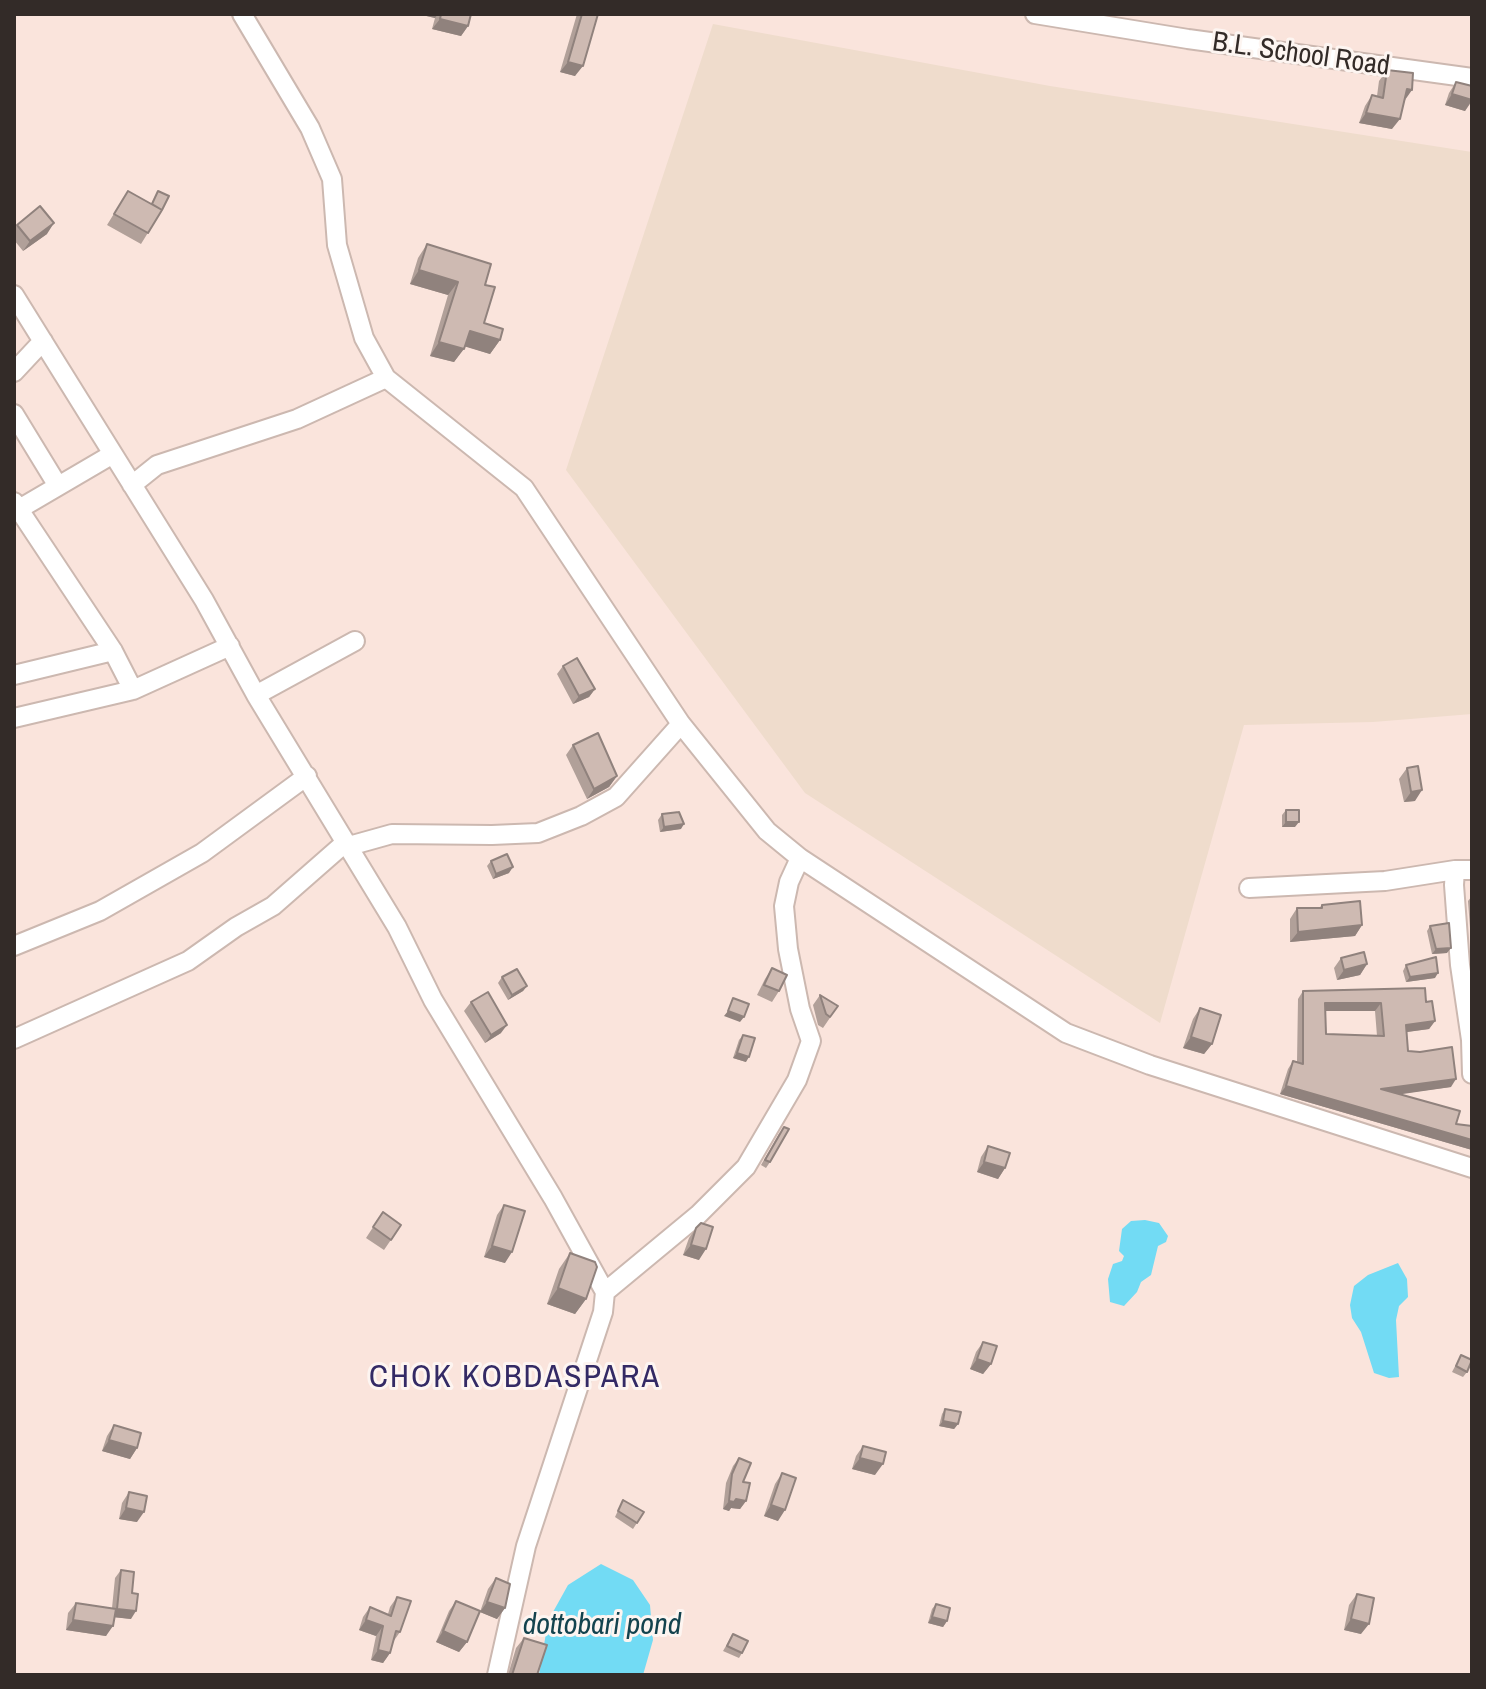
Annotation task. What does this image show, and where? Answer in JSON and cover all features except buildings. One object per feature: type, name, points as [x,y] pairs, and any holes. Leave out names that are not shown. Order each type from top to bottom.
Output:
[{"type":"street","points":[[242,14],[310,128],[332,179],[337,245],[364,338],[386,378],[524,488],[681,724],[767,831],[800,858],[1066,1033],[1150,1065],[1472,1168]]},
{"type":"street","name":"B.L. School Road","points":[[1035,14],[1188,39],[1472,78]]},
{"type":"street","points":[[14,295],[230,646],[256,695],[397,927],[433,1000],[553,1198],[605,1292],[603,1312],[526,1546],[497,1675]]},
{"type":"street","points":[[14,372],[43,341]]},
{"type":"street","points":[[132,485],[157,465],[297,419],[386,378]]},
{"type":"street","points":[[14,414],[58,486]]},
{"type":"street","points":[[113,454],[15,508],[113,651],[133,690]]},
{"type":"street","points":[[256,695],[355,641]]},
{"type":"street","points":[[14,718],[133,690],[230,646]]},
{"type":"street","points":[[14,675],[113,651]]},
{"type":"street","points":[[14,1039],[188,961],[236,927],[273,906],[347,844],[392,834],[538,833],[581,816],[616,797],[681,724]]},
{"type":"street","points":[[14,946],[100,911],[202,853],[307,776]]},
{"type":"street","points":[[605,1292],[698,1215],[746,1167],[797,1080],[811,1041],[800,1009],[788,949],[784,906],[789,882],[800,858]]},
{"type":"street","points":[[1249,888],[1385,881],[1463,870],[1457,931],[1471,1040],[1472,1074]]},
{"type":"shaded area","points":[[713,24],[1050,86],[1472,152],[1472,714],[1373,722],[1244,725],[1160,1023],[805,793],[566,470]]},
{"type":"water","points":[[1131,1221],[1159,1223],[1168,1236],[1166,1242],[1158,1246],[1151,1275],[1141,1282],[1137,1292],[1124,1306],[1110,1302],[1108,1279],[1113,1264],[1122,1261],[1124,1256],[1119,1251],[1122,1229]]},
{"type":"water","points":[[1398,1263],[1407,1279],[1408,1297],[1399,1306],[1396,1320],[1399,1377],[1389,1378],[1374,1373],[1361,1332],[1352,1318],[1350,1305],[1354,1286],[1368,1275]]},
{"type":"water","name":"dottobari pond","points":[[601,1564],[633,1580],[650,1605],[653,1640],[643,1675],[539,1675],[548,1621],[568,1585]]},
{"type":"district","name":"CHOK KOBDASPARA","points":[[515,1378]]}]
